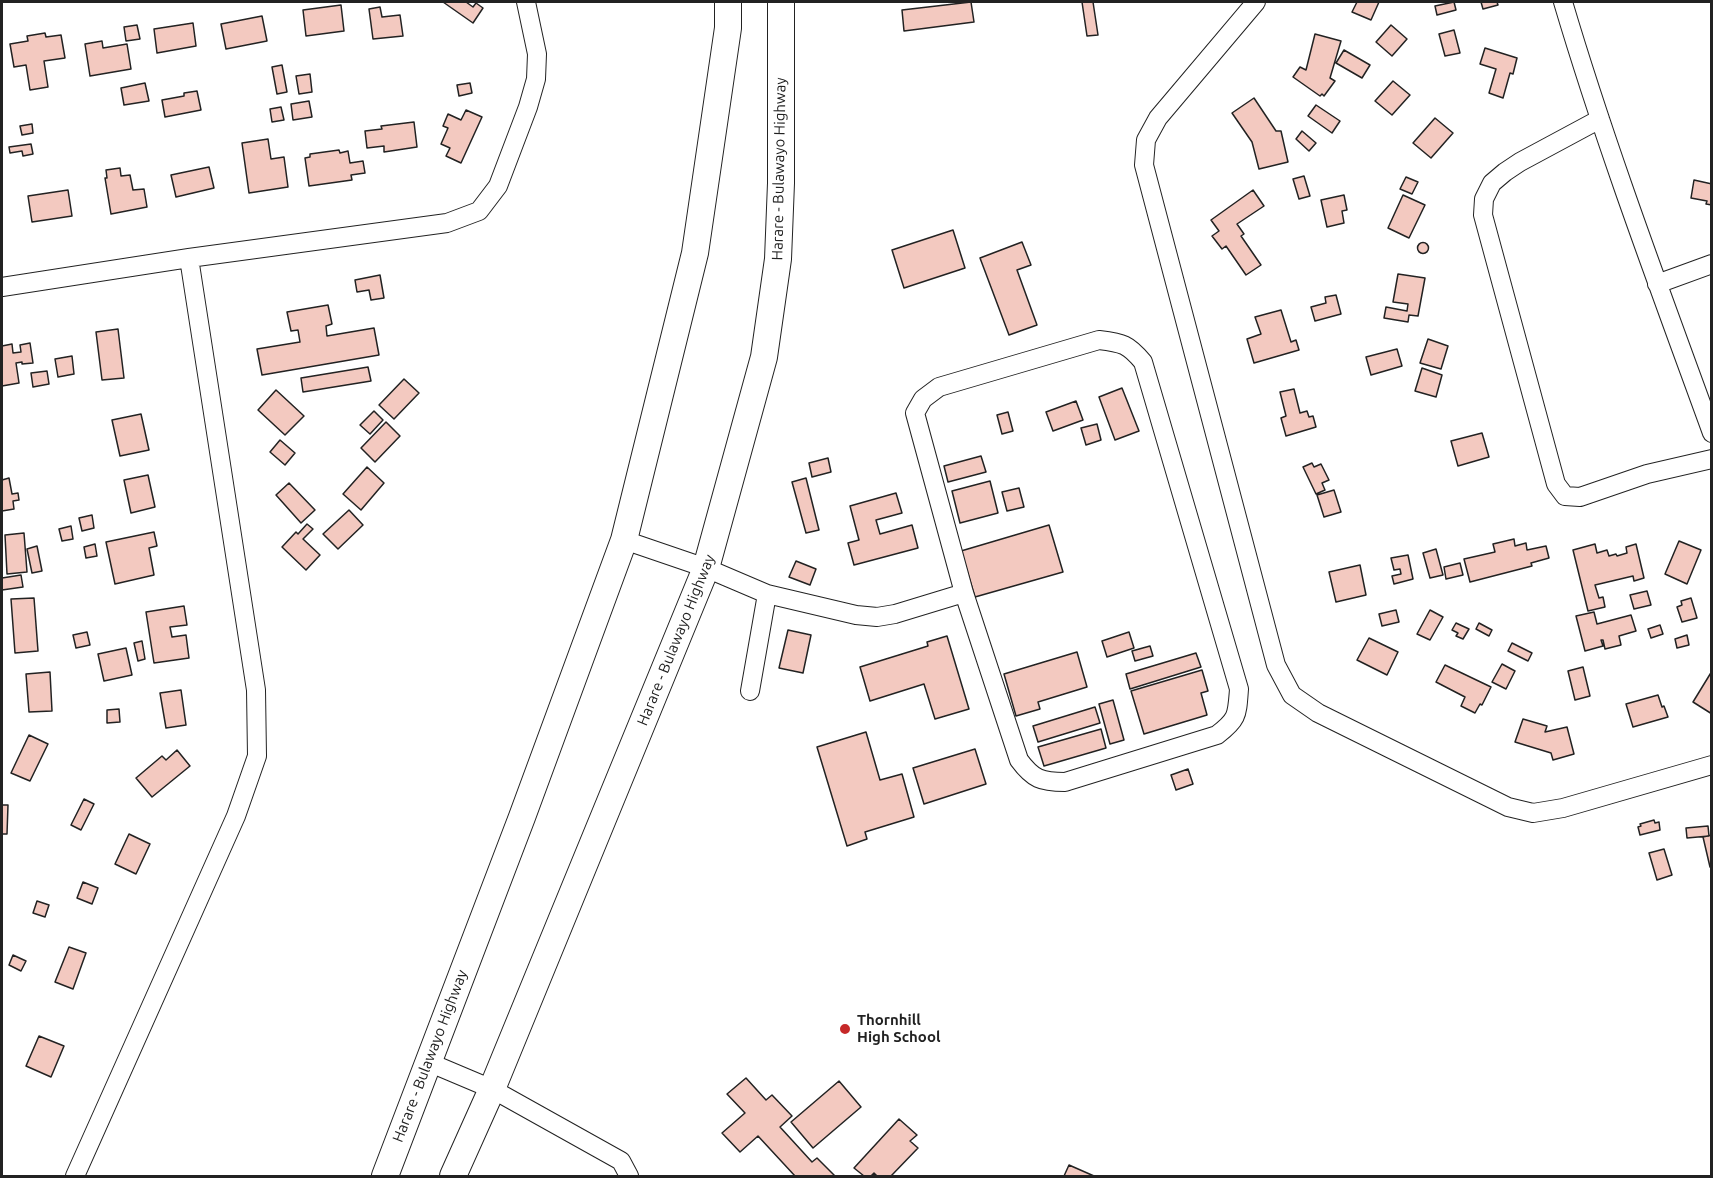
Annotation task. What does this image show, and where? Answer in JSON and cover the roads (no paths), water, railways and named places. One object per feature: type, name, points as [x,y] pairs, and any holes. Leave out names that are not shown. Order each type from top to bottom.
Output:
[{"type":"highway","name":"Harare - Bulawayo Highway","points":[[385,1176],[624,540],[695,253],[728,28],[728,2]]},
{"type":"highway","name":"Harare - Bulawayo Highway","points":[[453,1176],[492,1089],[706,568],[764,357],[778,259],[781,183],[781,2]]},
{"type":"street","points":[[2,287],[189,258],[447,223],[479,211],[498,186],[536,79],[537,54],[526,2]]},
{"type":"street","points":[[1256,2],[1158,118],[1146,140],[1144,165],[1276,665],[1292,695],[1318,713],[1508,807],[1533,813],[1563,808],[1712,765]]},
{"type":"street","points":[[1563,2],[1580,60],[1657,284],[1712,433]]},
{"type":"street","points":[[1600,119],[1520,162],[1492,183],[1484,199],[1483,215],[1556,484],[1565,496],[1580,497],[1647,474],[1712,459]]},
{"type":"street","points":[[75,1176],[237,816],[257,756],[256,690],[189,258]]},
{"type":"street","points":[[1657,284],[1712,264]]},
{"type":"street","points":[[1099,340],[1119,343],[1132,349],[1143,362],[1239,689],[1237,709],[1232,724],[1217,735],[1065,782],[1046,782],[1029,774],[1019,760],[964,593],[915,413],[923,399],[939,387],[1099,340]]},
{"type":"street","points":[[624,540],[706,568],[767,594],[856,615],[877,617],[895,614],[964,593]]},
{"type":"street","points":[[750,691],[767,594]]},
{"type":"street","points":[[428,1062],[492,1089],[621,1161],[630,1176]]},
{"type":"place","name":"Thornhill High School","points":[[845,1029]]}]
